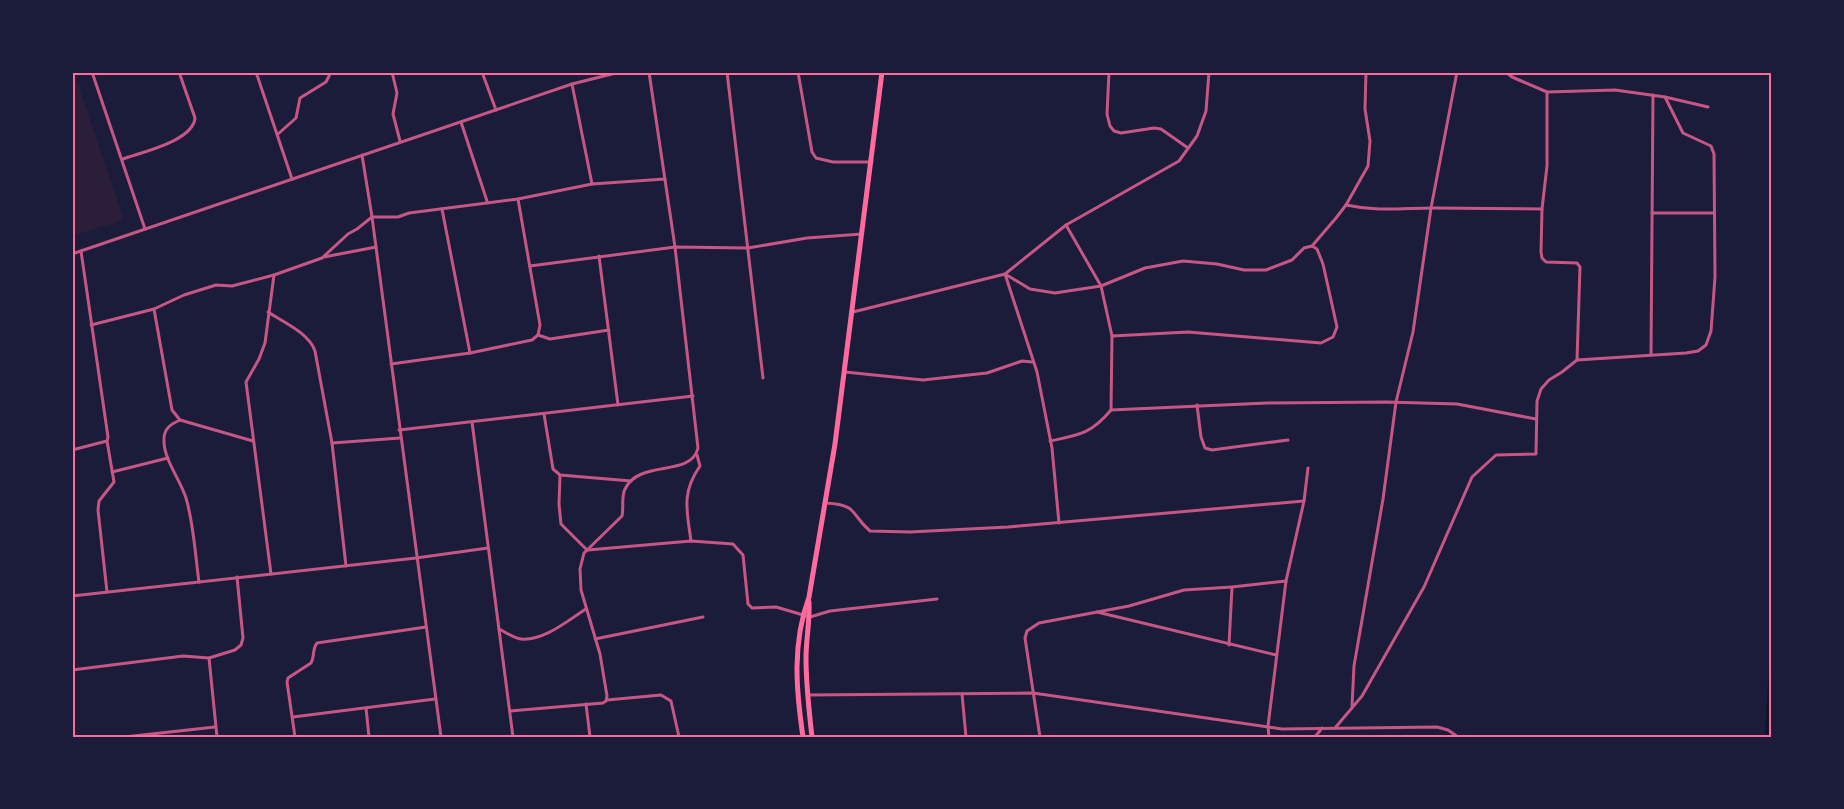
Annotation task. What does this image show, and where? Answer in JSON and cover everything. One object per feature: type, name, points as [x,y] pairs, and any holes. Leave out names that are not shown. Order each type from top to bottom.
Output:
[{"type":"main road","points":[[803,737],[798,702],[796,655],[826,503],[853,312],[882,72]]},
{"type":"main road","points":[[809,597],[810,617],[806,656],[807,695],[812,737]]},
{"type":"main road","points":[[796,655],[806,656]]},
{"type":"street","points":[[92,72],[145,229]]},
{"type":"street","points":[[123,159],[184,136],[194,125],[195,118],[179,72]]},
{"type":"street","points":[[256,72],[292,179]]},
{"type":"street","points":[[278,134],[296,118],[300,98],[326,82],[331,72]]},
{"type":"street","points":[[392,72],[397,93],[393,114],[400,141]]},
{"type":"street","points":[[482,72],[496,110]]},
{"type":"street","points":[[72,254],[400,141],[572,84],[620,72]]},
{"type":"street","points":[[649,72],[675,247],[700,466],[692,478],[685,500],[691,542]]},
{"type":"street","points":[[727,72],[763,378]]},
{"type":"street","points":[[798,72],[812,152],[816,158],[833,162],[872,162]]},
{"type":"street","points":[[1109,72],[1107,114],[1114,131],[1121,133],[1161,129],[1188,148]]},
{"type":"street","points":[[853,312],[1005,274],[1066,225],[1179,161],[1197,136],[1206,111],[1209,72]]},
{"type":"street","points":[[1005,274],[1030,289],[1056,292],[1101,286],[1145,268],[1183,261],[1217,264],[1244,270],[1266,270],[1292,260],[1304,248],[1312,246],[1346,205],[1368,166],[1370,141],[1365,109],[1366,72]]},
{"type":"street","points":[[1352,707],[1354,666],[1383,498],[1396,402],[1413,333],[1431,208],[1457,72]]},
{"type":"street","points":[[1506,72],[1547,93],[1615,90],[1665,97],[1708,107]]},
{"type":"street","points":[[572,84],[592,183]]},
{"type":"street","points":[[1547,93],[1547,166],[1542,209],[1542,258],[1551,264],[1577,263],[1580,267],[1577,360]]},
{"type":"street","points":[[1651,355],[1653,95]]},
{"type":"street","points":[[1335,728],[1362,696],[1424,587],[1472,477],[1496,454],[1536,454],[1537,401],[1541,388],[1577,360],[1698,351],[1706,345],[1711,331],[1715,277],[1714,154],[1711,146],[1683,133],[1665,97]]},
{"type":"street","points":[[461,122],[487,201]]},
{"type":"street","points":[[362,155],[441,737]]},
{"type":"street","points":[[322,258],[348,234],[372,217],[398,217],[409,213],[487,201],[518,199],[592,183],[665,179]]},
{"type":"street","points":[[391,364],[470,353],[532,340],[538,335],[540,325],[518,199]]},
{"type":"street","points":[[1346,205],[1365,209],[1400,210],[1542,209]]},
{"type":"street","points":[[442,209],[470,353]]},
{"type":"street","points":[[1652,213],[1714,213]]},
{"type":"street","points":[[1050,441],[1085,433],[1111,410],[1112,336],[1101,286],[1066,225]]},
{"type":"street","points":[[530,266],[675,247],[748,248],[807,238],[862,234]]},
{"type":"street","points":[[1112,336],[1188,332],[1321,343],[1333,337],[1337,327],[1323,264],[1317,249],[1312,246]]},
{"type":"street","points":[[91,325],[154,309],[184,295],[216,285],[232,286],[274,275],[322,258],[376,247]]},
{"type":"street","points":[[81,251],[108,437],[106,441],[114,482],[99,501],[98,510],[107,592]]},
{"type":"street","points":[[598,256],[618,405]]},
{"type":"street","points":[[1005,274],[1037,372],[1050,441],[1059,523]]},
{"type":"street","points":[[271,574],[246,382],[265,344],[274,275]]},
{"type":"street","points":[[154,309],[172,410],[180,420],[254,441]]},
{"type":"street","points":[[268,312],[307,338],[313,345],[332,444],[346,566]]},
{"type":"street","points":[[538,335],[550,339],[609,330]]},
{"type":"street","points":[[845,372],[923,380],[987,373],[1022,361],[1032,362]]},
{"type":"street","points":[[399,430],[693,396]]},
{"type":"street","points":[[1111,410],[1197,405],[1396,402],[1458,405],[1536,419]]},
{"type":"street","points":[[1197,405],[1201,437],[1205,448],[1212,450],[1288,440]]},
{"type":"street","points":[[544,414],[553,468],[560,475],[631,481]]},
{"type":"street","points":[[180,420],[165,430],[164,440],[168,458],[182,485],[187,501],[199,582]]},
{"type":"street","points":[[471,422],[513,737]]},
{"type":"street","points":[[332,444],[400,438]]},
{"type":"street","points":[[72,450],[106,441]]},
{"type":"street","points":[[606,700],[604,675],[581,590],[580,569],[584,553],[622,516],[624,490],[631,481],[646,472],[690,462],[697,455]]},
{"type":"street","points":[[112,472],[168,458]]},
{"type":"street","points":[[1269,737],[1268,726],[1286,581],[1304,501],[1308,468]]},
{"type":"street","points":[[560,475],[561,524],[587,550],[691,542],[733,543],[743,555],[748,604],[752,608],[776,608],[810,617],[830,611],[937,599]]},
{"type":"street","points":[[826,503],[839,504],[852,509],[870,531],[910,532],[1059,523],[1304,501]]},
{"type":"street","points":[[72,596],[488,548]]},
{"type":"street","points":[[72,670],[183,656],[209,658],[236,650],[243,638],[237,577]]},
{"type":"street","points":[[1040,737],[1025,638],[1027,631],[1039,623],[1128,606],[1184,590],[1286,581]]},
{"type":"street","points":[[1229,645],[1232,587]]},
{"type":"street","points":[[499,629],[519,639],[535,637],[553,630],[586,609]]},
{"type":"street","points":[[1096,611],[1276,655]]},
{"type":"street","points":[[595,639],[703,617]]},
{"type":"street","points":[[295,737],[288,678],[311,663],[317,643],[426,627]]},
{"type":"street","points":[[209,658],[217,737]]},
{"type":"street","points":[[807,695],[1033,693],[1282,729],[1437,727],[1448,730],[1458,737]]},
{"type":"street","points":[[962,694],[966,737]]},
{"type":"street","points":[[510,711],[603,703],[606,700],[661,695],[671,701],[680,737]]},
{"type":"street","points":[[293,717],[435,699]]},
{"type":"street","points":[[586,704],[590,737]]},
{"type":"street","points":[[366,708],[369,737]]},
{"type":"street","points":[[124,737],[215,727]]},
{"type":"street","points":[[1315,737],[1322,728]]},
{"type":"shaded area","points":[[72,72],[74,72],[124,220],[72,236]]},
{"type":"shaded area","points":[[1772,610],[1772,737],[1765,737]]}]
